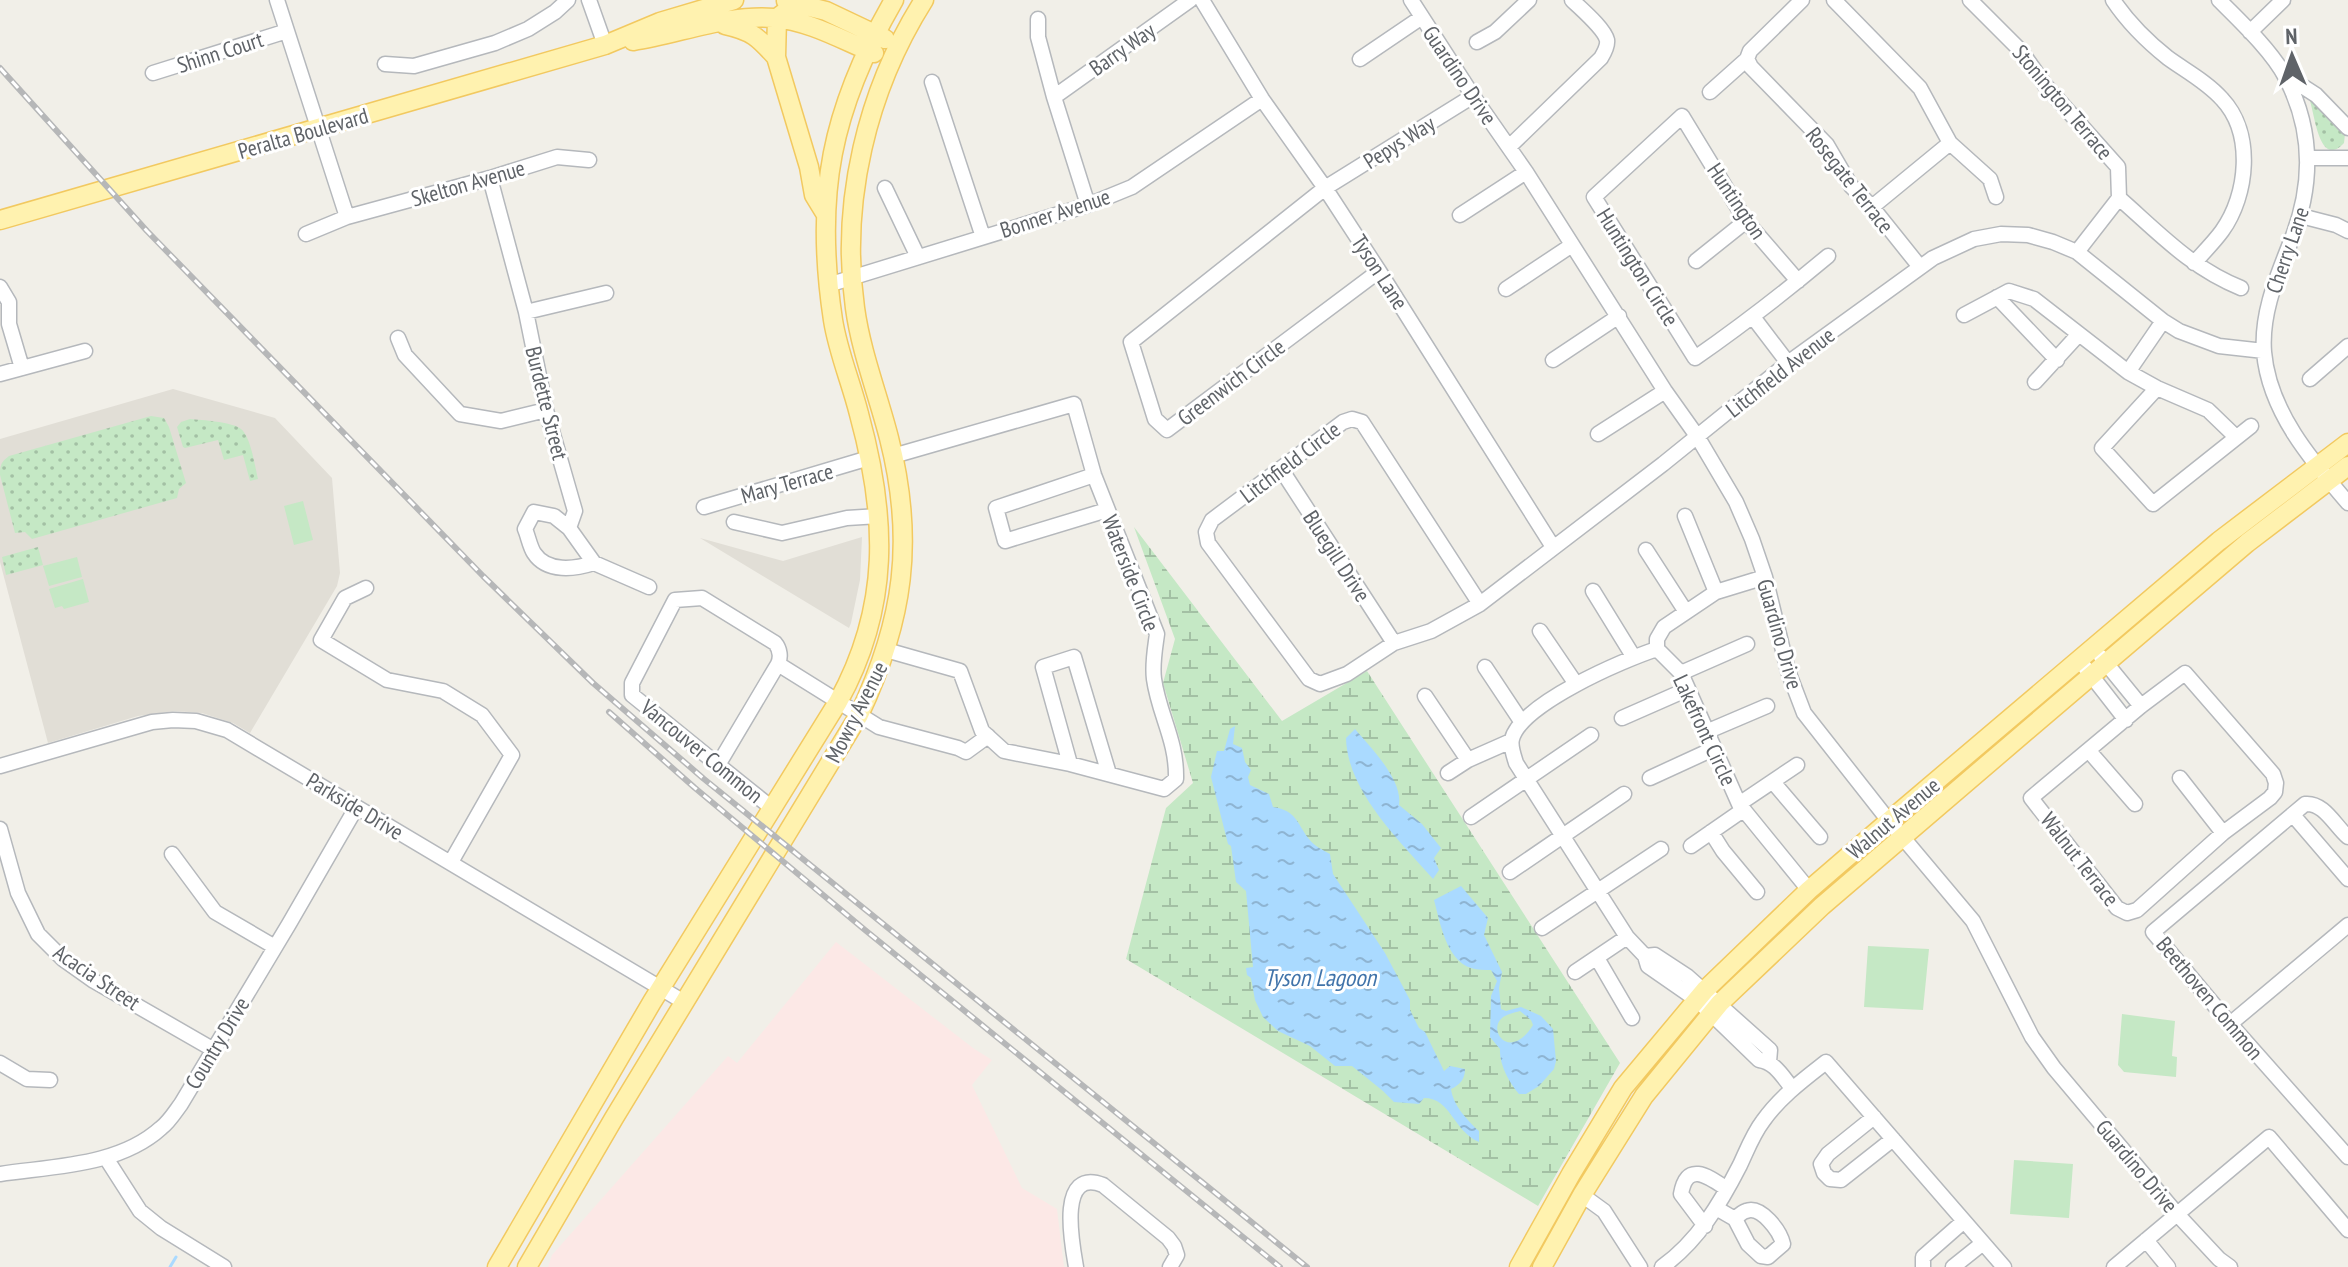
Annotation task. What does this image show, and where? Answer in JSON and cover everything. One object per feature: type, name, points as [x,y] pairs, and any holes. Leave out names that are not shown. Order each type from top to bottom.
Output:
[{"type":"main road","name":"Peralta Boulevard","points":[[0,220],[605,45],[660,22],[734,0]]},
{"type":"main road","name":"Mowry Avenue","points":[[497,1267],[661,988],[838,702],[856,666],[870,624],[879,574],[879,516],[859,412],[837,341],[828,285],[825,213],[828,176],[842,114],[870,42],[894,0]]},
{"type":"main road","name":"Mowry Avenue","points":[[527,1267],[859,715],[886,650],[898,607],[904,550],[901,501],[893,456],[860,334],[852,279],[853,205],[870,118],[895,53],[924,0]]},
{"type":"main road","name":"Peralta Boulevard","points":[[605,45],[665,36],[784,7],[826,11],[870,42],[895,53]]},
{"type":"main road","name":"Mowry Avenue","points":[[784,7],[776,57],[809,167],[814,195],[825,213]]},
{"type":"main road","points":[[714,23],[753,34],[776,57]]},
{"type":"main road","name":"Walnut Avenue","points":[[1542,1267],[1582,1195],[1644,1096],[1715,1008],[1822,906],[2247,543],[2324,473],[2348,443]]},
{"type":"main road","name":"Walnut Avenue","points":[[1519,1267],[1623,1088],[1701,995],[1809,890],[2219,541],[2324,473],[2348,466]]},
{"type":"main road","points":[[537,1267],[542,1242]]},
{"type":"street","points":[[277,0],[347,217]]},
{"type":"street","points":[[385,64],[414,66],[495,43],[528,29],[568,0]]},
{"type":"street","points":[[589,0],[605,45]]},
{"type":"street","name":"Barry Way","points":[[1054,97],[1190,0]]},
{"type":"street","name":"Tyson Lane","points":[[1202,0],[1262,99],[1379,271],[1553,547]]},
{"type":"street","name":"Guardino Drive","points":[[1411,0],[1697,436],[1742,515],[1765,577],[1788,671],[1804,713],[1973,921],[2032,1037],[2054,1068],[2177,1214],[2230,1267]]},
{"type":"street","points":[[1477,42],[1495,32],[1529,0]]},
{"type":"street","points":[[1509,147],[1601,58],[1606,49],[1607,40],[1601,30],[1572,0]]},
{"type":"street","points":[[1710,92],[1747,59],[1750,51],[1802,0]]},
{"type":"street","points":[[1834,0],[1920,88],[1950,143],[1990,179],[1996,197]]},
{"type":"street","name":"Stonington Terrace","points":[[1970,0],[2021,51],[2045,85],[2118,167],[2119,198]]},
{"type":"street","points":[[2113,0],[2166,56],[2224,100],[2240,131],[2245,163],[2240,195],[2224,229],[2194,263]]},
{"type":"street","name":"Cherry Lane","points":[[2219,0],[2285,75],[2302,115],[2309,158],[2307,188],[2301,216],[2271,293],[2264,351],[2276,402],[2294,434],[2348,503]]},
{"type":"street","points":[[2250,32],[2283,0]]},
{"type":"street","points":[[1360,59],[1422,17]]},
{"type":"street","points":[[1038,19],[1038,37],[1054,97],[1088,205]]},
{"type":"street","name":"Shinn Court","points":[[153,73],[287,31]]},
{"type":"street","name":"Rosegate Terrace","points":[[1747,59],[1751,67],[1827,145],[1851,186],[1920,267]]},
{"type":"street","points":[[2285,75],[2316,95],[2348,128]]},
{"type":"street","points":[[932,82],[983,237]]},
{"type":"street","name":"Pepys Way","points":[[1325,188],[1473,96]]},
{"type":"street","name":"Bonner Avenue","points":[[828,285],[1088,205],[1132,187],[1262,99]]},
{"type":"street","name":"Huntington","points":[[1682,116],[1746,221],[1798,281]]},
{"type":"street","name":"Huntington Circle","points":[[1682,116],[1594,197],[1695,358],[1753,317]]},
{"type":"street","points":[[1872,207],[1950,143]]},
{"type":"street","name":"Skelton Avenue","points":[[306,234],[347,217],[557,157],[589,160]]},
{"type":"street","points":[[2309,158],[2348,158]]},
{"type":"street","points":[[1460,215],[1526,172]]},
{"type":"street","name":"Burdette Street","points":[[490,178],[526,312],[546,410],[575,511],[569,528]]},
{"type":"street","points":[[885,188],[918,257]]},
{"type":"street","name":"Greenwich Circle","points":[[1325,188],[1131,342],[1155,419],[1167,430],[1379,271]]},
{"type":"street","points":[[2077,252],[2119,198],[2194,263],[2215,277],[2241,288]]},
{"type":"street","points":[[2301,216],[2348,231]]},
{"type":"street","points":[[1696,261],[1746,221]]},
{"type":"street","name":"Litchfield Avenue","points":[[1320,684],[1347,674],[1394,643],[1431,631],[1480,604],[1788,363],[1945,250],[1974,239],[2001,234],[2028,235],[2053,242],[2077,252],[2163,321],[2195,339],[2219,346],[2264,351]]},
{"type":"street","points":[[1506,289],[1572,245]]},
{"type":"street","points":[[1788,363],[1753,317],[1828,256]]},
{"type":"street","points":[[0,287],[9,302],[9,324],[22,368]]},
{"type":"street","points":[[1964,315],[2009,291],[2034,299],[2128,372],[2208,410],[2236,437]]},
{"type":"street","points":[[526,312],[606,293]]},
{"type":"street","points":[[1997,297],[2057,360]]},
{"type":"street","points":[[1553,360],[1619,316]]},
{"type":"street","points":[[2128,372],[2163,321]]},
{"type":"street","points":[[2035,382],[2079,334]]},
{"type":"street","points":[[398,338],[405,355],[460,414],[501,421],[546,410]]},
{"type":"street","points":[[2310,379],[2348,346]]},
{"type":"street","points":[[0,374],[85,351]]},
{"type":"street","points":[[2157,388],[2102,448],[2153,504],[2251,426]]},
{"type":"street","points":[[1598,434],[1665,391]]},
{"type":"street","name":"Waterside Circle","points":[[893,456],[1074,404],[1094,475],[1157,634],[1154,679],[1177,758],[1176,779],[1164,789],[1070,764],[1004,751],[985,734]]},
{"type":"street","name":"Litchfield Circle","points":[[1320,684],[1309,679],[1208,543],[1206,532],[1212,520],[1343,422],[1352,419],[1362,422],[1480,604]]},
{"type":"street","name":"Mary Terrace","points":[[704,507],[869,458]]},
{"type":"street","name":"Bluegill Drive","points":[[1281,469],[1394,643]]},
{"type":"street","points":[[1094,475],[996,508],[1005,541],[1107,510]]},
{"type":"street","points":[[594,563],[577,568],[551,566],[535,554],[525,529],[534,512],[554,516],[569,528],[594,563],[649,587]]},
{"type":"street","points":[[734,522],[782,533],[847,518],[879,516]]},
{"type":"street","points":[[1685,516],[1716,592]]},
{"type":"street","points":[[1646,550],[1686,612]]},
{"type":"street","points":[[1765,577],[1716,592],[1664,627],[1657,639],[1657,649],[1633,656],[1576,684],[1521,721],[1511,741],[1516,763],[1627,937],[1645,956],[1655,955],[1701,995],[1759,1060],[1769,1062],[1792,1088]]},
{"type":"street","points":[[366,588],[345,598],[321,640],[387,680],[443,691],[482,715],[512,755],[451,862]]},
{"type":"street","points":[[1593,591],[1633,656]]},
{"type":"street","name":"Vancouver Common","points":[[772,808],[632,695],[632,683],[675,600],[702,598],[775,643],[779,650],[778,664]]},
{"type":"street","points":[[1540,631],[1576,684]]},
{"type":"street","points":[[1681,673],[1747,644]]},
{"type":"street","name":"Lakefront Circle","points":[[1657,649],[1681,673],[1741,807],[1809,890]]},
{"type":"street","points":[[718,765],[778,664],[879,727],[962,750],[985,734],[960,671],[886,650]]},
{"type":"street","points":[[2088,654],[2126,720]]},
{"type":"street","points":[[1070,764],[1043,667],[1074,657],[1109,774]]},
{"type":"street","points":[[1485,667],[1521,721]]},
{"type":"street","points":[[2099,670],[2141,706]]},
{"type":"street","name":"Walnut Terrace","points":[[2185,673],[2273,774],[2276,783],[2275,792],[2270,798],[2223,833],[2137,910],[2127,913],[2117,908],[2031,798],[2141,706],[2185,673]]},
{"type":"street","points":[[1622,718],[1688,689]]},
{"type":"street","points":[[1425,696],[1468,760]]},
{"type":"street","points":[[1706,732],[1767,706]]},
{"type":"street","name":"Parkside Drive","points":[[0,766],[152,722],[196,721],[227,730],[684,1002]]},
{"type":"street","points":[[1471,817],[1591,735]]},
{"type":"street","points":[[1448,773],[1468,760],[1511,741]]},
{"type":"street","points":[[1650,778],[1713,749]]},
{"type":"street","points":[[2089,751],[2135,804]]},
{"type":"street","points":[[1691,846],[1797,765]]},
{"type":"street","points":[[2180,778],[2223,833]]},
{"type":"street","points":[[1773,782],[1820,837]]},
{"type":"street","points":[[1510,872],[1624,794]]},
{"type":"street","points":[[2348,837],[2318,806],[2311,803],[2305,804],[2293,815],[2348,879]]},
{"type":"street","name":"Country Drive","points":[[0,1174],[106,1158],[138,1145],[163,1127],[214,1050],[356,808]]},
{"type":"street","name":"Beethoven Common","points":[[2293,815],[2153,932],[2348,1157]]},
{"type":"street","name":"Acacia Street","points":[[0,829],[18,893],[38,934],[63,959],[94,981],[214,1050]]},
{"type":"street","points":[[1711,832],[1757,892]]},
{"type":"street","points":[[1542,928],[1661,849]]},
{"type":"street","points":[[172,854],[215,912],[275,947]]},
{"type":"street","points":[[2230,1024],[2348,925]]},
{"type":"street","points":[[1575,972],[1627,937]]},
{"type":"street","points":[[1597,958],[1632,1018]]},
{"type":"street","points":[[1662,1267],[1690,1244],[1705,1226],[1761,1123],[1792,1088],[1826,1062],[2004,1267]]},
{"type":"street","points":[[0,1063],[27,1079],[50,1080]]},
{"type":"street","points":[[1874,1117],[1828,1154],[1821,1164],[1824,1173],[1830,1179],[1841,1180],[1893,1139]]},
{"type":"street","points":[[2114,1267],[2269,1137],[2348,1230]]},
{"type":"street","points":[[106,1158],[140,1211],[224,1267]]},
{"type":"street","points":[[1705,1226],[1681,1194],[1683,1184],[1693,1174],[1705,1175],[1727,1189]]},
{"type":"street","points":[[1076,1267],[1070,1205],[1081,1187],[1087,1182],[1094,1182],[1103,1185],[1168,1238],[1177,1255],[1170,1267]]},
{"type":"street","points":[[1582,1195],[1604,1211],[1640,1267]]},
{"type":"street","points":[[1716,1208],[1735,1219]]},
{"type":"street","points":[[1923,1267],[1923,1257],[1964,1221]]},
{"type":"street","points":[[2146,1240],[2168,1267]]},
{"type":"street","points":[[1953,1267],[1983,1243]]},
{"type":"shaded area","points":[[173,389],[275,418],[332,478],[340,573],[337,586],[250,733],[233,723],[202,713],[174,711],[138,716],[48,743],[0,562],[0,439]]},
{"type":"shaded area","points":[[862,537],[860,580],[849,628],[700,538],[783,561]]},
{"type":"shaded area","points":[[836,942],[992,1060],[972,1085],[1022,1188],[1057,1209],[1064,1267],[548,1267],[552,1255],[728,1056],[737,1063]]},
{"type":"green space","points":[[2314,100],[2345,134],[2344,143],[2336,149],[2329,150],[2320,138],[2310,101]]},
{"type":"green space","points":[[151,416],[164,418],[169,427],[186,483],[179,489],[177,498],[32,539],[25,532],[15,533],[0,475],[6,458]]},
{"type":"green space","points":[[190,419],[225,423],[241,429],[250,445],[258,479],[250,481],[243,455],[224,460],[218,440],[183,447],[177,427]]},
{"type":"green space","points":[[303,501],[313,540],[294,545],[284,506]]},
{"type":"green space","points":[[1134,527],[1282,721],[1367,671],[1620,1063],[1538,1206],[1126,959],[1166,808],[1193,783],[1163,683],[1175,639]]},
{"type":"green space","points":[[38,547],[43,565],[6,575],[2,557]]},
{"type":"green space","points":[[77,557],[82,577],[49,586],[43,566]]},
{"type":"green space","points":[[83,579],[89,602],[64,609],[62,606],[55,608],[49,589]]},
{"type":"green space","points":[[1868,946],[1929,949],[1923,1010],[1864,1007]]},
{"type":"green space","points":[[2122,1014],[2175,1021],[2172,1056],[2177,1057],[2176,1077],[2124,1072],[2118,1065]]},
{"type":"green space","points":[[2014,1160],[2073,1164],[2069,1218],[2010,1214]]},
{"type":"water","name":"Tyson Lagoon","points":[[1235,726],[1233,744],[1242,748],[1245,762],[1251,770],[1248,777],[1250,785],[1269,794],[1273,807],[1292,814],[1311,841],[1330,854],[1333,874],[1385,953],[1410,1000],[1410,1010],[1419,1028],[1425,1032],[1444,1071],[1450,1066],[1465,1069],[1461,1081],[1451,1089],[1452,1095],[1465,1117],[1479,1131],[1479,1142],[1463,1130],[1440,1103],[1424,1098],[1419,1104],[1394,1102],[1352,1066],[1335,1066],[1310,1046],[1278,1031],[1263,1017],[1246,968],[1253,967],[1246,891],[1236,882],[1231,846],[1211,777],[1217,751],[1224,751],[1230,729]]},
{"type":"water","points":[[1355,729],[1391,775],[1399,795],[1399,805],[1422,824],[1441,848],[1434,858],[1439,870],[1433,879],[1391,832],[1355,777],[1346,738]]},
{"type":"water","points":[[1461,886],[1488,918],[1484,935],[1502,972],[1499,988],[1501,1009],[1506,1011],[1521,1007],[1541,1016],[1553,1029],[1554,1069],[1539,1086],[1526,1094],[1519,1094],[1512,1084],[1503,1067],[1500,1049],[1490,1037],[1491,996],[1497,981],[1491,970],[1471,968],[1456,957],[1445,939],[1434,900]],"holes":[[[1520,1011],[1533,1025],[1517,1041],[1504,1040],[1497,1030],[1501,1019]]]},
{"type":"waterway","points":[[170,1267],[176,1257]]},
{"type":"railway","points":[[0,68],[147,231],[483,576],[593,683],[704,779],[1307,1267]]},
{"type":"railway","points":[[609,712],[865,930],[1280,1267]]}]
